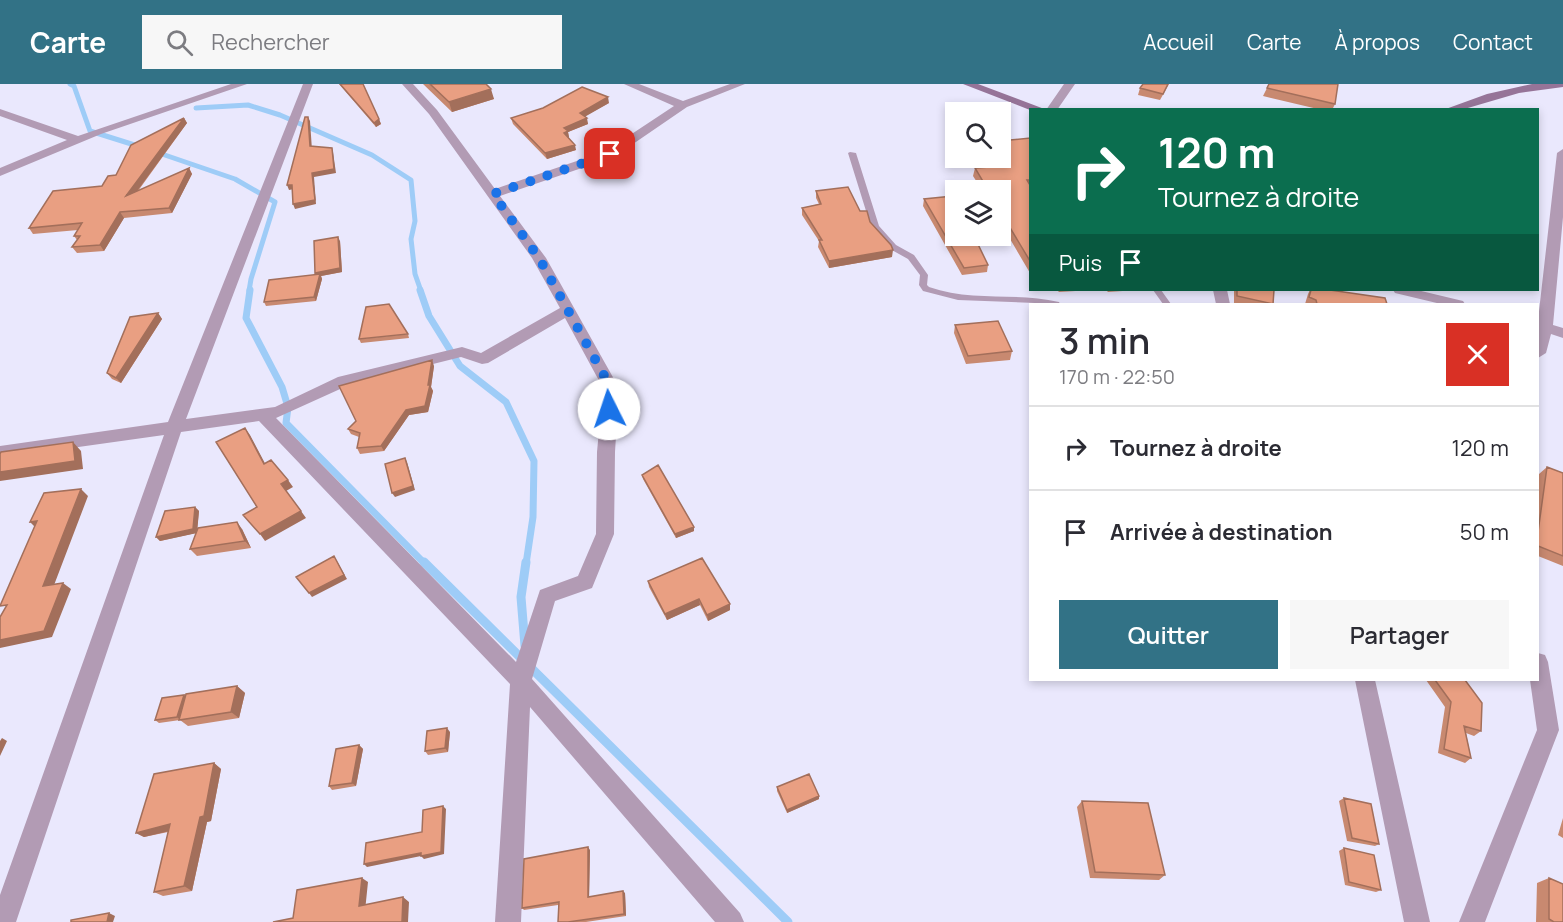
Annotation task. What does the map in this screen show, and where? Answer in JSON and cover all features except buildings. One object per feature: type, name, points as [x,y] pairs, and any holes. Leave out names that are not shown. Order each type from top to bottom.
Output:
[{"type":"street","points":[[3,922],[175,426],[273,179],[308,84]]},
{"type":"street","points":[[407,84],[433,112],[539,258],[611,388],[606,453],[605,534],[585,582],[547,596],[521,681],[508,922]]},
{"type":"street","points":[[629,84],[683,105]]},
{"type":"street","points":[[493,194],[610,154],[683,105],[740,84]]},
{"type":"street","points":[[968,84],[1036,108]]},
{"type":"street","points":[[1052,108],[1070,84]]},
{"type":"street","points":[[1468,106],[1530,87],[1563,84]]},
{"type":"street","points":[[0,172],[79,140],[236,85]]},
{"type":"street","points":[[0,112],[79,140]]},
{"type":"street","points":[[1539,344],[1563,153]]},
{"type":"street","points":[[1404,291],[1454,303]]},
{"type":"street","points":[[0,452],[278,412],[344,381],[462,352],[482,359],[568,310]]},
{"type":"street","points":[[1541,326],[1563,333]]},
{"type":"street","points":[[262,414],[521,681],[731,922]]},
{"type":"street","points":[[1472,922],[1548,730],[1539,669]]},
{"type":"street","points":[[1365,681],[1417,922]]},
{"type":"lane","points":[[852,153],[875,227],[893,247],[911,257],[924,275],[923,285],[926,289],[974,299],[1047,303]]},
{"type":"waterway","points":[[70,84],[74,86],[90,131],[141,147]]},
{"type":"waterway","points":[[196,108],[248,105],[280,115],[372,155],[411,180],[415,221],[411,239],[415,274],[421,291]]},
{"type":"waterway","points":[[156,152],[235,179],[275,202],[249,291]]},
{"type":"waterway","points":[[250,290],[246,318],[282,387],[288,407],[286,423],[425,564]]},
{"type":"waterway","points":[[420,290],[429,316],[460,366],[506,402],[534,461],[533,517],[526,564]]},
{"type":"waterway","points":[[424,562],[788,922]]},
{"type":"waterway","points":[[525,646],[521,597],[526,562]]},
{"type":"route","points":[[609,409],[611,388],[539,258],[493,194],[610,154]]}]
